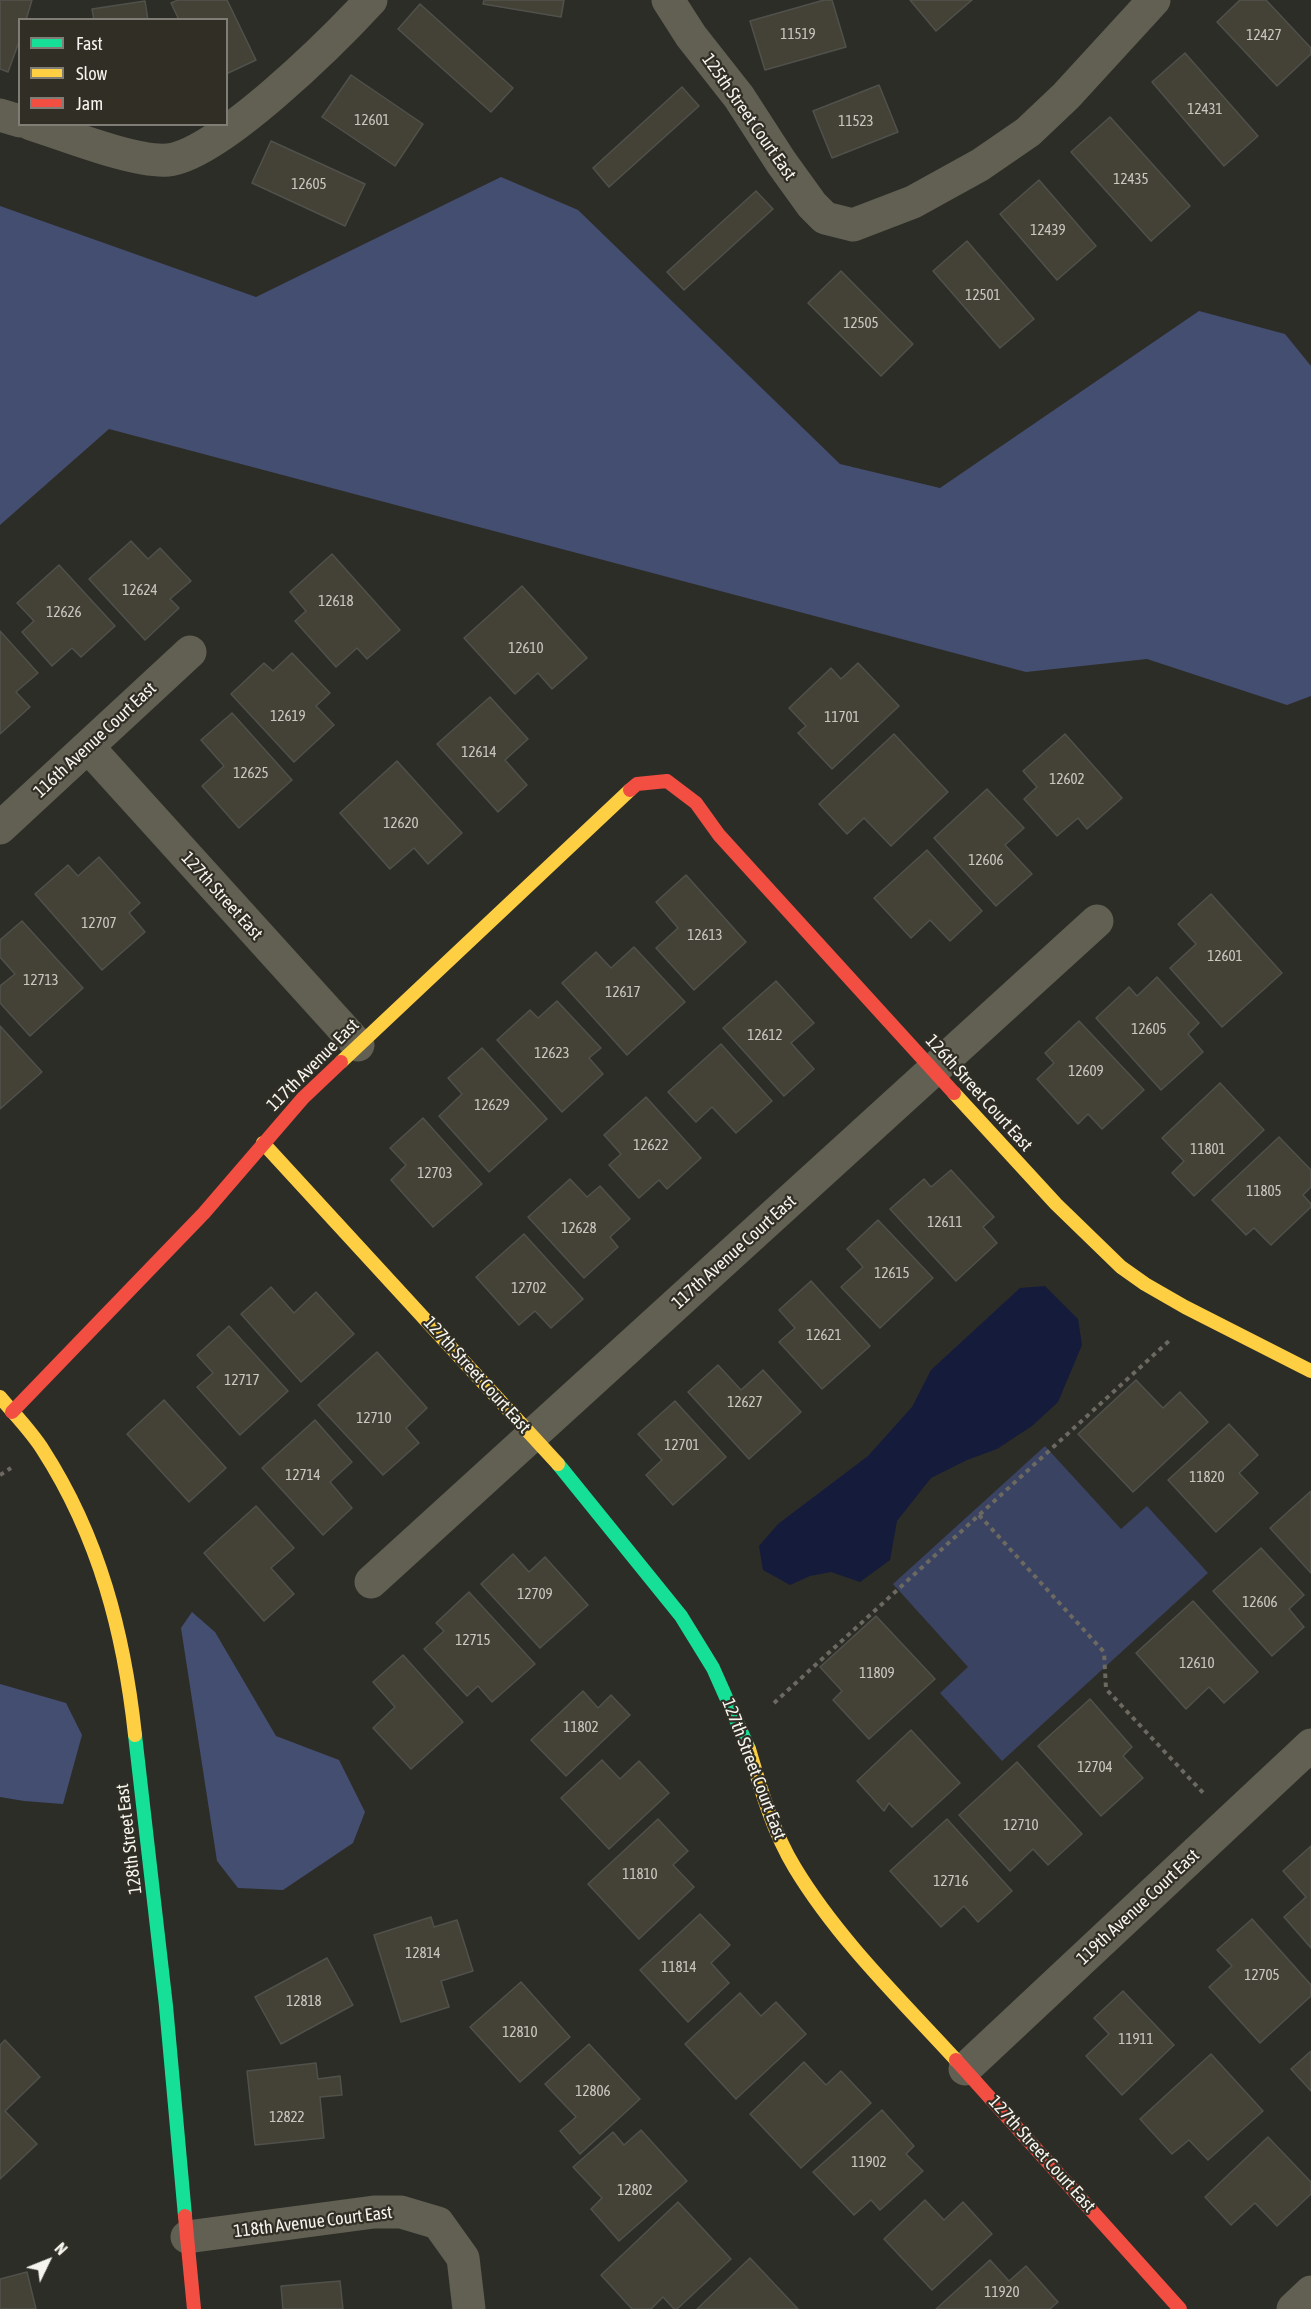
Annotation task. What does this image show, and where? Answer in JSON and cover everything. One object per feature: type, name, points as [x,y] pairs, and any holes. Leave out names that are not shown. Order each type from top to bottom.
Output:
[{"type":"street","points":[[38,126],[127,154],[156,160],[171,160],[199,150],[274,94],[371,0]]},
{"type":"street","name":"125th Street Court East","points":[[668,0],[691,36],[739,97],[812,205],[825,218],[853,225],[913,202],[980,165],[1028,132],[1066,96],[1154,0]]},
{"type":"street","points":[[0,115],[18,120]]},
{"type":"street","name":"116th Avenue Court East","points":[[0,828],[190,652]]},
{"type":"street","name":"127th Street East","points":[[88,747],[358,1045]]},
{"type":"street","name":"117th Avenue East","points":[[12,1412],[204,1212],[303,1098],[358,1045],[616,801],[637,784],[667,781]]},
{"type":"street","name":"126th Street Court East","points":[[667,781],[696,803],[719,835],[933,1070],[1098,1246],[1143,1283],[1271,1348],[1311,1371]]},
{"type":"street","name":"117th Avenue Court East","points":[[371,1582],[1097,921]]},
{"type":"street","name":"127th Street Court East","points":[[263,1143],[532,1436],[681,1617],[708,1660],[747,1742],[766,1807],[794,1867],[836,1928],[1180,2309]]},
{"type":"street","name":"128th Street East","points":[[0,1397],[42,1449],[64,1485],[101,1567],[118,1627],[131,1699],[166,2006],[194,2309]]},
{"type":"street","name":"119th Avenue Court East","points":[[965,2069],[1311,1745]]},
{"type":"street","name":"118th Avenue Court East","points":[[187,2237],[374,2212],[401,2212],[438,2223],[463,2258],[469,2309]]},
{"type":"street","points":[[1293,2309],[1311,2292]]},
{"type":"path","points":[[774,1703],[1177,1333]]},
{"type":"path","points":[[979,1515],[1104,1652],[1106,1689],[1206,1796]]},
{"type":"shaded area","points":[[501,177],[578,210],[840,464],[940,488],[1199,311],[1285,334],[1311,366],[1311,696],[1287,705],[1147,659],[1026,672],[109,429],[0,525],[0,206],[256,297]]},
{"type":"shaded area","points":[[1045,1286],[1078,1319],[1082,1345],[1058,1402],[1032,1426],[997,1449],[967,1460],[931,1478],[897,1521],[890,1560],[860,1582],[831,1572],[810,1576],[790,1585],[763,1570],[759,1546],[778,1524],[868,1456],[912,1407],[931,1370],[1020,1288]]},
{"type":"shaded area","points":[[1045,1446],[1121,1529],[1147,1506],[1208,1573],[1002,1761],[940,1693],[968,1667],[893,1584]]},
{"type":"shaded area","points":[[192,1612],[215,1632],[276,1736],[339,1760],[365,1812],[353,1843],[283,1890],[238,1888],[217,1861],[181,1628]]},
{"type":"shaded area","points":[[0,1684],[66,1703],[82,1735],[63,1804],[0,1797]]},
{"type":"building","points":[[0,0],[32,0],[27,18],[18,18],[18,44],[8,72],[0,69]]},
{"type":"building","points":[[178,0],[227,0],[256,60],[228,73],[228,18],[178,18],[171,3]]},
{"type":"building","points":[[484,0],[564,0],[561,17],[483,4]]},
{"type":"building","points":[[824,0],[832,0],[846,47],[765,70],[750,21]]},
{"type":"building","points":[[910,0],[972,0],[936,31]]},
{"type":"building","points":[[1240,0],[1266,0],[1311,48],[1311,54],[1277,86],[1217,22]]},
{"type":"building","points":[[145,1],[148,18],[94,18],[92,9]]},
{"type":"building","points":[[420,4],[513,88],[491,112],[398,29]]},
{"type":"building","points":[[1185,53],[1258,136],[1224,166],[1152,82]]},
{"type":"building","points":[[351,75],[423,124],[395,166],[322,117]]},
{"type":"building","points":[[879,85],[898,132],[832,158],[813,111]]},
{"type":"building","points":[[682,87],[699,106],[609,187],[593,168]]},
{"type":"building","points":[[1110,117],[1190,206],[1151,241],[1071,152]]},
{"type":"building","points":[[271,141],[365,184],[345,226],[252,183]]},
{"type":"building","points":[[1039,180],[1096,246],[1057,280],[1000,214]]},
{"type":"building","points":[[756,191],[773,209],[684,290],[667,272]]},
{"type":"building","points":[[967,241],[1034,319],[1000,348],[933,271]]},
{"type":"building","points":[[841,271],[913,344],[881,376],[808,303]]},
{"type":"building","points":[[131,541],[148,559],[160,548],[191,581],[170,599],[179,608],[145,640],[89,579]]},
{"type":"building","points":[[332,554],[400,630],[367,659],[357,648],[336,667],[295,621],[306,611],[290,592]]},
{"type":"building","points":[[59,565],[115,626],[81,657],[72,648],[52,666],[22,632],[34,621],[17,603]]},
{"type":"building","points":[[522,586],[587,658],[552,689],[538,673],[515,694],[464,638]]},
{"type":"building","points":[[0,631],[38,673],[16,692],[30,707],[0,734]]},
{"type":"building","points":[[292,653],[330,693],[316,706],[334,725],[294,762],[231,694],[264,663],[273,671]]},
{"type":"building","points":[[858,663],[899,706],[832,769],[798,733],[806,726],[789,708],[831,668],[841,679]]},
{"type":"building","points":[[490,697],[528,739],[505,760],[527,785],[498,812],[437,744]]},
{"type":"building","points":[[232,713],[292,780],[239,828],[202,786],[224,766],[201,740]]},
{"type":"building","points":[[894,734],[948,792],[891,846],[864,818],[847,834],[819,804]]},
{"type":"building","points":[[1065,734],[1122,798],[1087,829],[1078,818],[1057,836],[1024,799],[1037,787],[1023,771]]},
{"type":"building","points":[[397,761],[462,833],[428,864],[414,848],[390,869],[340,813]]},
{"type":"building","points":[[987,789],[1024,828],[1005,845],[1032,874],[996,906],[934,838]]},
{"type":"building","points":[[927,850],[982,911],[950,941],[930,920],[911,938],[874,898]]},
{"type":"building","points":[[99,857],[140,903],[129,913],[145,932],[102,970],[35,894],[68,865],[78,876]]},
{"type":"building","points":[[686,875],[746,942],[694,990],[656,948],[678,928],[656,902]]},
{"type":"building","points":[[1211,894],[1282,973],[1222,1027],[1170,968],[1196,944],[1178,924]]},
{"type":"building","points":[[22,921],[83,988],[30,1036],[0,1003],[0,986],[15,974],[0,957],[0,940]]},
{"type":"building","points":[[634,947],[685,1002],[627,1055],[562,983],[596,952],[611,968]]},
{"type":"building","points":[[1157,977],[1199,1023],[1188,1034],[1203,1052],[1161,1090],[1096,1018],[1129,987],[1137,996]]},
{"type":"building","points":[[776,981],[814,1023],[791,1043],[814,1069],[784,1096],[723,1028]]},
{"type":"building","points":[[557,1001],[601,1048],[589,1058],[603,1074],[562,1112],[497,1040],[530,1010],[538,1018]]},
{"type":"building","points":[[1079,1021],[1144,1090],[1102,1129],[1088,1114],[1078,1124],[1037,1079],[1054,1063],[1045,1053]]},
{"type":"building","points":[[0,1026],[42,1072],[0,1109]]},
{"type":"building","points":[[721,1044],[772,1101],[736,1133],[712,1107],[696,1122],[668,1092]]},
{"type":"building","points":[[482,1048],[547,1119],[489,1172],[439,1116],[462,1094],[448,1078]]},
{"type":"building","points":[[1220,1083],[1264,1130],[1194,1196],[1172,1173],[1184,1161],[1162,1138]]},
{"type":"building","points":[[646,1097],[701,1158],[667,1189],[659,1180],[639,1198],[609,1165],[621,1154],[604,1135]]},
{"type":"building","points":[[423,1118],[482,1184],[433,1227],[391,1180],[406,1165],[390,1148]]},
{"type":"building","points":[[1279,1137],[1311,1170],[1311,1187],[1303,1195],[1311,1207],[1271,1245],[1254,1228],[1246,1235],[1212,1200]]},
{"type":"building","points":[[951,1170],[994,1217],[983,1227],[997,1243],[956,1281],[890,1209],[924,1179],[931,1187]]},
{"type":"building","points":[[570,1179],[587,1197],[600,1186],[630,1219],[610,1237],[618,1247],[584,1278],[528,1217]]},
{"type":"building","points":[[878,1220],[933,1278],[880,1328],[841,1287],[863,1267],[847,1249]]},
{"type":"building","points":[[524,1234],[583,1299],[551,1328],[535,1311],[519,1325],[476,1277]]},
{"type":"building","points":[[811,1281],[870,1346],[822,1389],[779,1342],[795,1328],[779,1310]]},
{"type":"building","points":[[271,1287],[294,1313],[316,1292],[354,1334],[301,1382],[241,1314]]},
{"type":"building","points":[[229,1326],[288,1391],[240,1435],[197,1387],[213,1373],[197,1355]]},
{"type":"building","points":[[377,1352],[427,1408],[406,1428],[419,1443],[383,1475],[318,1405]]},
{"type":"building","points":[[718,1365],[741,1390],[763,1370],[801,1412],[749,1459],[688,1392]]},
{"type":"building","points":[[1136,1380],[1163,1408],[1180,1392],[1208,1422],[1133,1492],[1078,1434]]},
{"type":"building","points":[[164,1400],[226,1468],[189,1502],[127,1434]]},
{"type":"building","points":[[675,1401],[726,1457],[673,1505],[646,1475],[662,1460],[638,1434]]},
{"type":"building","points":[[315,1420],[352,1462],[330,1482],[352,1508],[323,1535],[262,1468]]},
{"type":"building","points":[[1229,1424],[1258,1455],[1239,1473],[1258,1493],[1216,1532],[1168,1480]]},
{"type":"building","points":[[1311,1491],[1311,1573],[1270,1528]]},
{"type":"building","points":[[256,1506],[294,1548],[271,1568],[294,1594],[264,1621],[204,1553]]},
{"type":"building","points":[[1261,1548],[1304,1595],[1289,1609],[1304,1627],[1272,1656],[1213,1591]]},
{"type":"building","points":[[513,1554],[529,1572],[545,1557],[588,1605],[540,1648],[481,1584]]},
{"type":"building","points":[[469,1592],[535,1664],[492,1702],[478,1686],[467,1696],[424,1649],[444,1631],[436,1623]]},
{"type":"building","points":[[1193,1601],[1258,1672],[1224,1703],[1209,1687],[1186,1709],[1136,1653]]},
{"type":"building","points":[[876,1616],[935,1679],[869,1739],[833,1700],[842,1691],[820,1667]]},
{"type":"building","points":[[403,1655],[463,1722],[411,1769],[373,1728],[395,1707],[373,1682]]},
{"type":"building","points":[[583,1691],[598,1708],[611,1695],[630,1715],[566,1776],[531,1740]]},
{"type":"building","points":[[1090,1699],[1132,1747],[1123,1756],[1143,1778],[1101,1816],[1038,1746]]},
{"type":"building","points":[[911,1730],[960,1783],[912,1827],[889,1803],[884,1811],[857,1781]]},
{"type":"building","points":[[602,1760],[620,1779],[639,1761],[669,1793],[609,1849],[561,1798]]},
{"type":"building","points":[[1017,1762],[1082,1834],[1048,1865],[1033,1849],[1010,1871],[959,1815]]},
{"type":"building","points":[[658,1819],[688,1851],[673,1865],[694,1887],[639,1939],[588,1884]]},
{"type":"building","points":[[947,1819],[1012,1891],[978,1922],[964,1906],[941,1927],[890,1871]]},
{"type":"building","points":[[1311,1846],[1311,1948],[1284,1917],[1306,1897],[1283,1871]]},
{"type":"building","points":[[700,1914],[730,1945],[711,1963],[729,1983],[688,2022],[640,1970]]},
{"type":"building","points":[[431,1917],[434,1927],[457,1920],[473,1971],[441,1981],[449,2007],[401,2022],[374,1935]]},
{"type":"building","points":[[1252,1919],[1311,1985],[1311,1996],[1260,2043],[1209,1987],[1232,1966],[1217,1950]]},
{"type":"building","points":[[327,1958],[353,2005],[281,2044],[255,1997]]},
{"type":"building","points":[[521,1982],[570,2037],[520,2082],[470,2027]]},
{"type":"building","points":[[1123,1991],[1174,2045],[1122,2095],[1086,2056],[1109,2034],[1094,2018]]},
{"type":"building","points":[[740,1993],[761,2016],[776,2002],[806,2034],[736,2099],[685,2044]]},
{"type":"building","points":[[5,2040],[40,2077],[5,2111],[37,2144],[0,2179],[0,2045]]},
{"type":"building","points":[[589,2044],[640,2099],[580,2154],[560,2131],[576,2117],[545,2084]]},
{"type":"building","points":[[1311,2051],[1311,2091],[1291,2069]]},
{"type":"building","points":[[1211,2054],[1263,2111],[1208,2160],[1189,2140],[1172,2154],[1140,2119]]},
{"type":"building","points":[[804,2062],[826,2085],[841,2071],[871,2103],[801,2168],[750,2114]]},
{"type":"building","points":[[316,2063],[318,2079],[340,2076],[342,2095],[320,2097],[324,2138],[255,2145],[247,2071]]},
{"type":"building","points":[[882,2110],[914,2146],[906,2154],[923,2171],[880,2210],[871,2200],[854,2215],[813,2172]]},
{"type":"building","points":[[641,2130],[687,2181],[619,2241],[591,2209],[602,2198],[573,2167],[613,2132],[624,2145]]},
{"type":"building","points":[[1268,2137],[1311,2182],[1311,2194],[1277,2226],[1255,2203],[1231,2225],[1205,2197]]},
{"type":"building","points":[[925,2200],[944,2220],[963,2202],[992,2234],[932,2290],[884,2239]]},
{"type":"building","points":[[678,2202],[731,2259],[677,2309],[674,2309],[663,2297],[651,2309],[632,2309],[601,2275]]},
{"type":"building","points":[[750,2258],[798,2309],[697,2309]]},
{"type":"building","points":[[990,2260],[1009,2281],[1026,2266],[1058,2302],[1050,2309],[936,2309]]},
{"type":"building","points":[[27,2272],[36,2309],[0,2309],[0,2279]]},
{"type":"building","points":[[340,2281],[343,2309],[283,2309],[281,2286]]},
{"type":"traffic: fast","points":[[558,1464],[681,1616],[713,1668],[749,1749]]},
{"type":"traffic: fast","points":[[135,1735],[166,2006],[185,2216]]},
{"type":"traffic: slow","points":[[341,1062],[630,790]]},
{"type":"traffic: slow","points":[[954,1093],[1056,1204],[1121,1267],[1185,1307],[1311,1371]]},
{"type":"traffic: slow","points":[[263,1143],[558,1464]]},
{"type":"traffic: slow","points":[[0,1397],[43,1450],[63,1483],[94,1552],[116,1623],[135,1735]]},
{"type":"traffic: slow","points":[[749,1749],[780,1840],[812,1894],[850,1944],[956,2060]]},
{"type":"traffic: jam","points":[[630,790],[637,784],[667,781],[696,803],[719,835],[954,1093]]},
{"type":"traffic: jam","points":[[12,1412],[204,1213],[303,1098],[341,1062]]},
{"type":"traffic: jam","points":[[956,2060],[1180,2309]]},
{"type":"traffic: jam","points":[[185,2216],[194,2309]]}]
